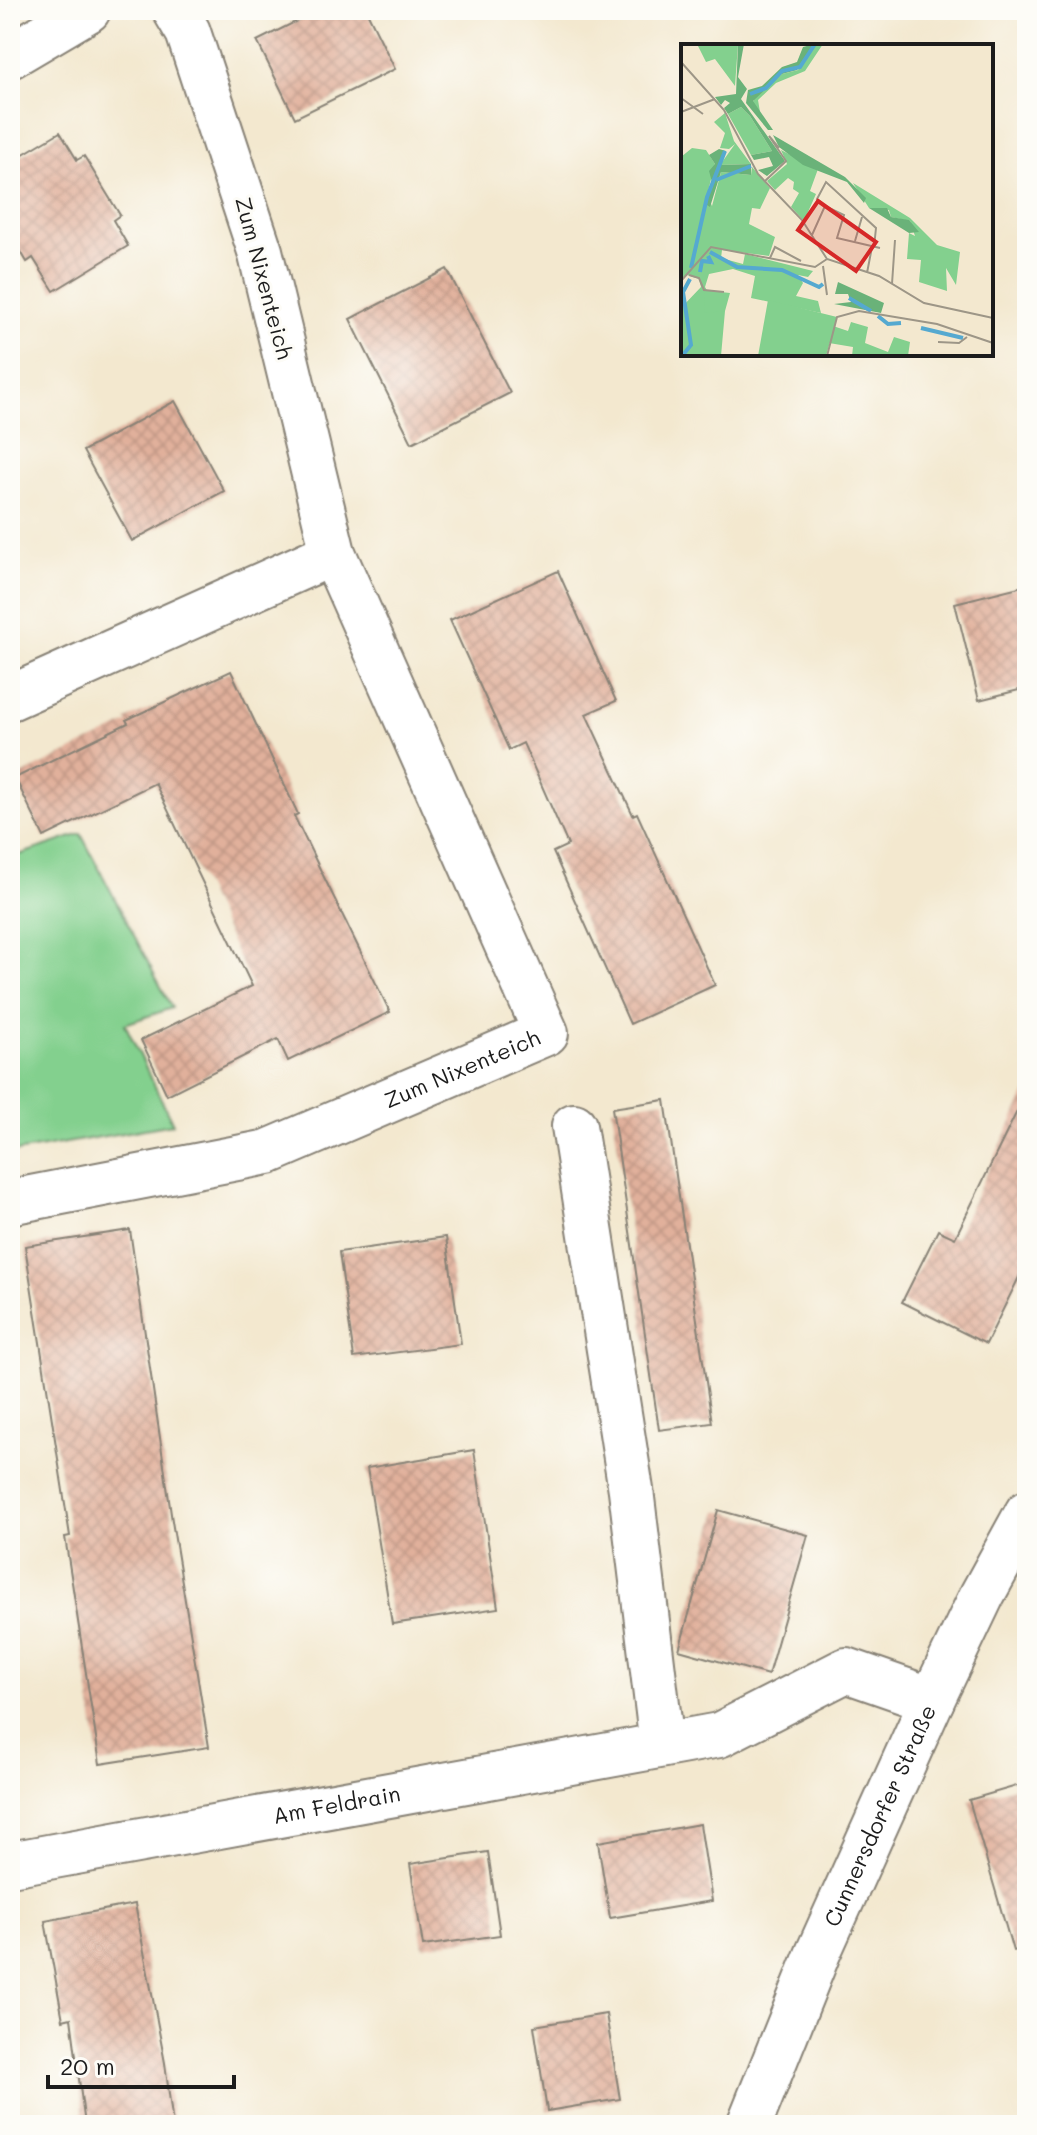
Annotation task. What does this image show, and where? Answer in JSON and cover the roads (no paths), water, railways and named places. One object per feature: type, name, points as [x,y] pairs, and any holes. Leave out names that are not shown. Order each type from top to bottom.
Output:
[{"type":"street","points":[[10,56],[88,10]]},
{"type":"street","name":"Zum Nixenteich","points":[[10,1202],[268,1152],[546,1033],[333,553],[260,251],[188,32],[175,10]]},
{"type":"street","points":[[10,698],[333,553]]},
{"type":"street","points":[[574,1126],[631,1490],[662,1745]]},
{"type":"street","name":"Cunnersdorfer Straße","points":[[749,2125],[818,1953],[932,1700],[982,1595],[1027,1513]]},
{"type":"street","name":"Am Feldrain","points":[[10,1864],[719,1735],[846,1670],[932,1700]]}]
